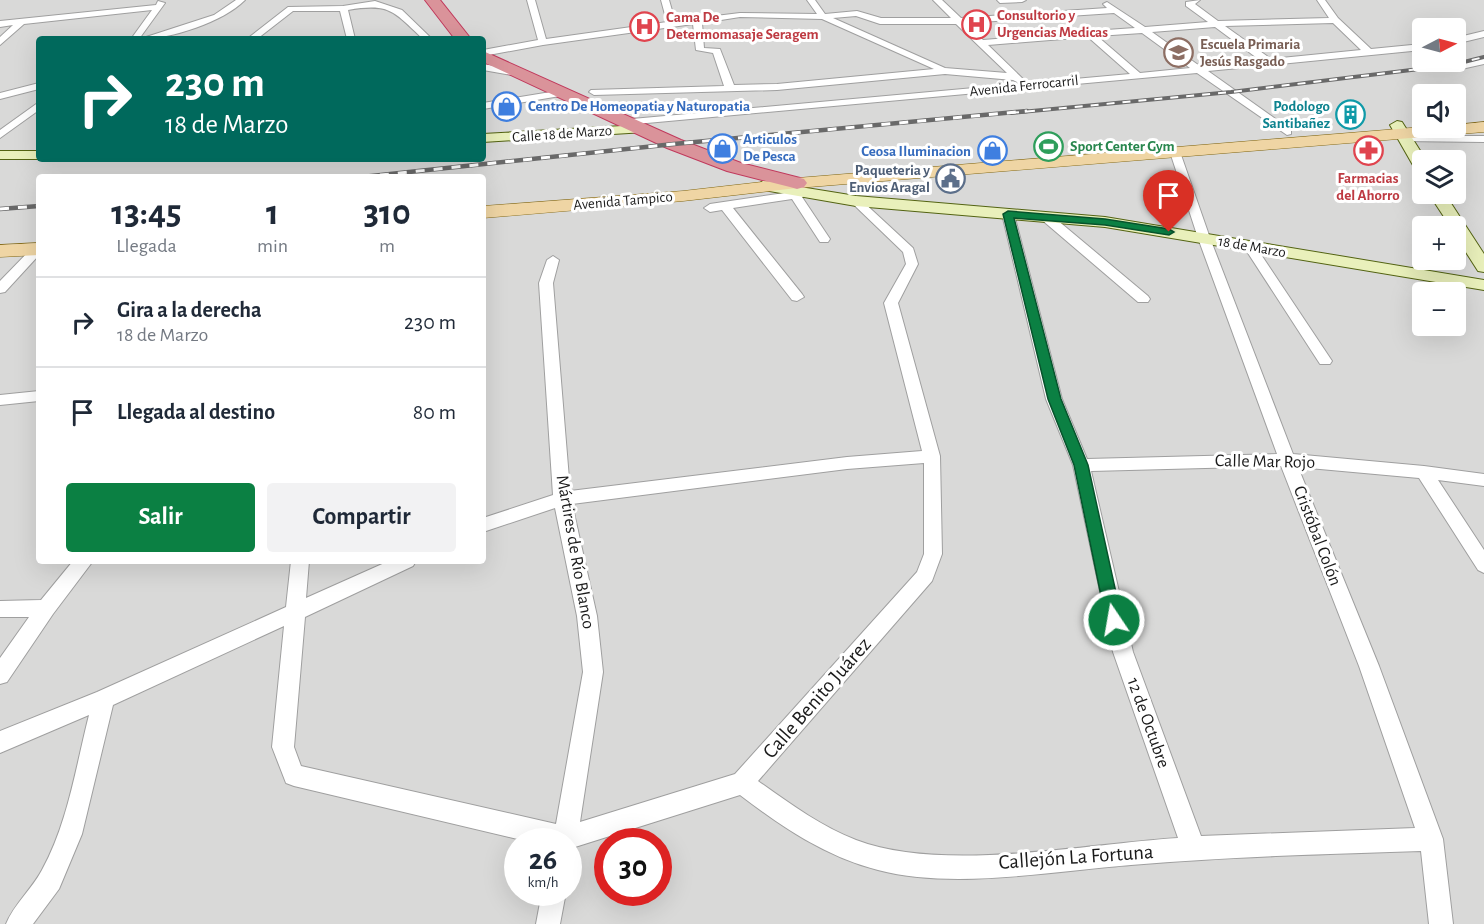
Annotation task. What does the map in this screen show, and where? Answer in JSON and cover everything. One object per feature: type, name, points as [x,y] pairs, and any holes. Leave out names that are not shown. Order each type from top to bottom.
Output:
[{"type":"highway","points":[[440,4],[461,36]]},
{"type":"highway","points":[[486,57],[518,74],[563,93],[631,113],[706,165],[732,179],[767,181]]},
{"type":"highway","points":[[674,144],[767,181],[799,190]]},
{"type":"main road","name":"Calle 18 de Marzo","points":[[486,137],[631,113]]},
{"type":"main road","points":[[1466,119],[1484,117]]},
{"type":"main road","points":[[1113,152],[1175,152],[1484,127]]},
{"type":"main road","points":[[799,190],[1287,132],[1401,133],[1412,128]]},
{"type":"main road","points":[[1401,133],[1412,151]]},
{"type":"main road","name":"Avenida Tampico","points":[[486,213],[683,196],[767,181],[1113,152]]},
{"type":"main road","points":[[0,155],[36,155]]},
{"type":"main road","name":"Avenida Tampico","points":[[486,201],[732,179]]},
{"type":"main road","name":"18 de Marzo","points":[[799,190],[856,201],[1105,222],[1484,285]]},
{"type":"main road","points":[[1443,204],[1484,267]]},
{"type":"main road","points":[[0,240],[36,246]]},
{"type":"main road","points":[[0,251],[36,246]]},
{"type":"street","points":[[137,36],[156,7],[164,0]]},
{"type":"street","points":[[154,36],[217,17],[241,0]]},
{"type":"street","points":[[531,0],[543,42]]},
{"type":"street","points":[[665,0],[672,24]]},
{"type":"street","points":[[811,0],[823,17],[945,70]]},
{"type":"street","points":[[937,0],[1026,87]]},
{"type":"street","points":[[1000,2],[1022,0]]},
{"type":"street","points":[[1102,0],[1287,132]]},
{"type":"street","points":[[1196,0],[1189,4],[1270,63]]},
{"type":"street","points":[[1321,0],[1335,20],[1370,54]]},
{"type":"street","points":[[255,36],[291,9],[343,8],[381,4],[399,12],[425,36]]},
{"type":"street","points":[[0,24],[156,7]]},
{"type":"street","points":[[1055,7],[1073,21]]},
{"type":"street","points":[[343,8],[350,36]]},
{"type":"street","points":[[486,54],[543,42],[740,15],[823,17],[857,13],[880,21],[959,21],[1116,10]]},
{"type":"street","points":[[697,20],[700,50],[717,51],[730,88]]},
{"type":"street","points":[[982,43],[1215,24],[1335,20]]},
{"type":"street","points":[[0,42],[20,23]]},
{"type":"street","points":[[1082,28],[1137,75]]},
{"type":"street","points":[[1466,38],[1484,34]]},
{"type":"street","name":"Avenida Ferrocarril","points":[[631,113],[1026,87],[1412,48]]},
{"type":"street","points":[[1466,65],[1484,61]]},
{"type":"street","points":[[486,68],[518,74]]},
{"type":"street","points":[[594,92],[631,113],[730,88],[789,86],[945,70],[1015,77]]},
{"type":"street","points":[[0,96],[36,87]]},
{"type":"street","points":[[486,106],[563,93]]},
{"type":"street","points":[[0,135],[36,107]]},
{"type":"street","points":[[1401,133],[1484,139]]},
{"type":"street","name":"Cristóbal Colón","points":[[1175,152],[1204,238],[1287,460],[1369,666],[1431,839],[1441,924]]},
{"type":"street","points":[[710,208],[799,190],[824,239]]},
{"type":"street","name":"Calle Benito Juárez","points":[[741,783],[924,576],[933,554],[932,456],[891,303],[912,264],[909,252],[856,201]]},
{"type":"street","points":[[725,206],[797,297]]},
{"type":"street","name":"12 de Octubre","points":[[1008,214],[1054,399],[1081,465],[1120,641],[1193,848]]},
{"type":"street","points":[[1046,217],[1143,299]]},
{"type":"street","points":[[1250,247],[1324,361]]},
{"type":"street","points":[[0,289],[36,249]]},
{"type":"street","name":"Mártires de Río Blanco","points":[[553,260],[546,283],[562,499],[587,616],[593,672],[567,828]]},
{"type":"street","points":[[0,400],[36,396]]},
{"type":"street","points":[[486,524],[562,499],[847,463],[932,456]]},
{"type":"street","name":"Calle Mar Rojo","points":[[1081,465],[1287,460],[1424,472],[1484,480]]},
{"type":"street","points":[[1424,472],[1484,565]]},
{"type":"street","points":[[0,675],[46,608],[82,564]]},
{"type":"street","points":[[300,564],[284,747],[294,775],[515,828]]},
{"type":"street","points":[[0,742],[104,699],[401,564]]},
{"type":"street","points":[[0,609],[46,608]]},
{"type":"street","points":[[18,924],[50,880],[70,834],[104,699]]},
{"type":"street","points":[[582,834],[741,783]]},
{"type":"street","name":"Callejón La Fortuna","points":[[741,783],[790,819],[847,849],[901,863],[970,866],[1272,843],[1431,839]]},
{"type":"street","points":[[548,924],[551,906]]},
{"type":"shaded area","points":[[0,0],[1484,0],[1484,924],[0,924]]},
{"type":"railway","points":[[1011,113],[1231,92],[1452,65],[1484,57]]},
{"type":"railway","points":[[390,174],[674,144],[1027,111]]},
{"type":"railway","points":[[0,209],[36,206]]},
{"type":"place","name":"Consultorio y Urgencias Medicas","points":[[976,24]]},
{"type":"place","name":"Cama De Determomasaje Seragem","points":[[645,26]]},
{"type":"place","name":"Escuela Primaria Jesús Rasgado","points":[[1179,53]]},
{"type":"place","name":"Centro De Homeopatia y Naturopatia","points":[[507,106]]},
{"type":"place","name":"Podologo Santibañez","points":[[1351,115]]},
{"type":"place","name":"Sport Center Gym","points":[[1049,146]]},
{"type":"place","name":"Articulos De Pesca","points":[[722,148]]},
{"type":"place","name":"Ceosa Iluminacion","points":[[992,151]]},
{"type":"place","name":"Farmacias del Ahorro","points":[[1368,151]]},
{"type":"place","name":"Paqueteria y Envios Aragal","points":[[951,179]]},
{"type":"route","points":[[1114,620],[1081,465],[1054,399],[1008,214],[1105,222],[1169,232]]}]
